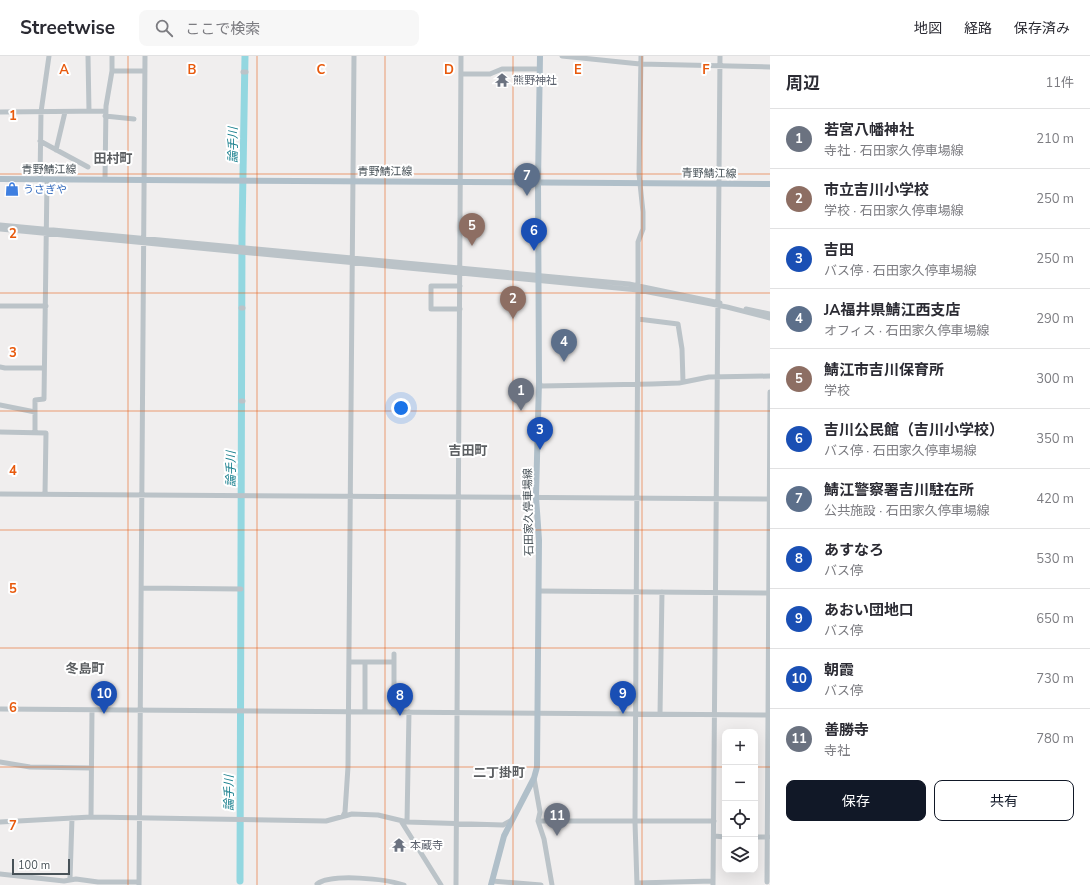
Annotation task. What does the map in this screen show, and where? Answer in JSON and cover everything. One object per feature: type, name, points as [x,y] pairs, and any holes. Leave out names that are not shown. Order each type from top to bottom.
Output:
[{"type":"main road","name":"石田家久停車場線","points":[[491,883],[504,836],[534,778],[537,767],[540,540],[536,497],[539,382],[538,182],[540,56]]},
{"type":"main road","name":"青野鯖江線","points":[[0,179],[770,184]]},
{"type":"street","points":[[40,180],[40,112],[49,56]]},
{"type":"street","points":[[88,56],[89,111]]},
{"type":"street","points":[[105,179],[106,114],[112,71],[112,56]]},
{"type":"street","points":[[0,874],[36,882],[64,881],[70,879],[139,884],[145,56]]},
{"type":"street","points":[[343,816],[345,812],[348,767],[349,712],[354,56]]},
{"type":"street","points":[[456,885],[461,56]]},
{"type":"street","points":[[562,56],[589,57],[640,64],[770,66]]},
{"type":"street","points":[[640,56],[640,183],[643,229],[638,242],[636,384],[637,498],[635,822],[637,884],[713,883],[720,56]]},
{"type":"street","points":[[461,74],[490,74],[502,69],[540,69]]},
{"type":"street","points":[[112,71],[144,71]]},
{"type":"street","points":[[0,112],[89,111],[134,119]]},
{"type":"street","points":[[56,150],[65,112]]},
{"type":"street","points":[[40,141],[88,167]]},
{"type":"street","points":[[35,432],[35,400],[44,399],[47,180]]},
{"type":"street","points":[[0,225],[144,241],[638,287],[770,318]]},
{"type":"street","points":[[0,229],[47,231]]},
{"type":"street","points":[[460,286],[432,286],[431,309],[460,310]]},
{"type":"street","points":[[718,305],[770,314]]},
{"type":"street","points":[[0,306],[46,306]]},
{"type":"street","points":[[638,319],[678,324],[682,349],[684,382]]},
{"type":"street","points":[[0,367],[44,368]]},
{"type":"street","points":[[539,382],[541,386],[636,384],[684,382],[718,376],[770,376]]},
{"type":"street","points":[[767,882],[770,392]]},
{"type":"street","points":[[0,405],[35,412]]},
{"type":"street","points":[[0,432],[46,433],[45,494]]},
{"type":"street","points":[[0,494],[770,499]]},
{"type":"street","points":[[142,588],[241,589]]},
{"type":"street","points":[[539,591],[769,592]]},
{"type":"street","points":[[660,714],[662,592]]},
{"type":"street","points":[[394,654],[394,712]]},
{"type":"street","points":[[349,662],[394,662]]},
{"type":"street","points":[[365,662],[365,712]]},
{"type":"street","points":[[0,709],[349,712],[456,711],[769,715]]},
{"type":"street","points":[[91,817],[92,710]]},
{"type":"street","points":[[407,822],[409,712]]},
{"type":"street","points":[[0,762],[30,767],[91,768]]},
{"type":"street","points":[[534,778],[540,812],[538,821],[544,839],[552,885]]},
{"type":"street","points":[[0,822],[91,817],[326,821],[352,814],[378,815],[407,822],[503,825],[512,820]]},
{"type":"street","points":[[70,879],[72,818]]},
{"type":"street","points":[[401,821],[441,885]]},
{"type":"street","points":[[538,821],[714,821]]},
{"type":"street","points":[[714,836],[722,837]]},
{"type":"street","points":[[317,884],[324,879],[346,882],[363,878],[404,885]]},
{"type":"street","points":[[491,883],[541,885]]},
{"type":"waterway","name":"論手川","points":[[240,881],[242,232],[245,56]]},
{"type":"place","name":"熊野神社","points":[[502,80]]},
{"type":"place","name":"うさぎや","points":[[12,189]]},
{"type":"place","name":"鯖江警察署吉川駐在所","points":[[527,196]]},
{"type":"place","name":"鯖江市吉川保育所","points":[[472,246]]},
{"type":"place","name":"吉川公民館（吉川小学校）","points":[[534,251]]},
{"type":"place","name":"市立吉川小学校","points":[[513,319]]},
{"type":"place","name":"JA福井県鯖江西支店","points":[[564,362]]},
{"type":"place","name":"若宮八幡神社","points":[[521,411]]},
{"type":"place","name":"吉田","points":[[540,450]]},
{"type":"place","name":"朝霞","points":[[104,714]]},
{"type":"place","name":"あおい団地口","points":[[623,714]]},
{"type":"place","name":"あすなろ","points":[[400,716]]},
{"type":"place","name":"善勝寺","points":[[557,836]]},
{"type":"place","name":"本蔵寺","points":[[399,845]]},
{"type":"district","name":"田村町","points":[[113,158]]},
{"type":"district","name":"吉田町","points":[[468,450]]},
{"type":"district","name":"冬島町","points":[[85,668]]},
{"type":"district","name":"二丁掛町","points":[[499,772]]}]
